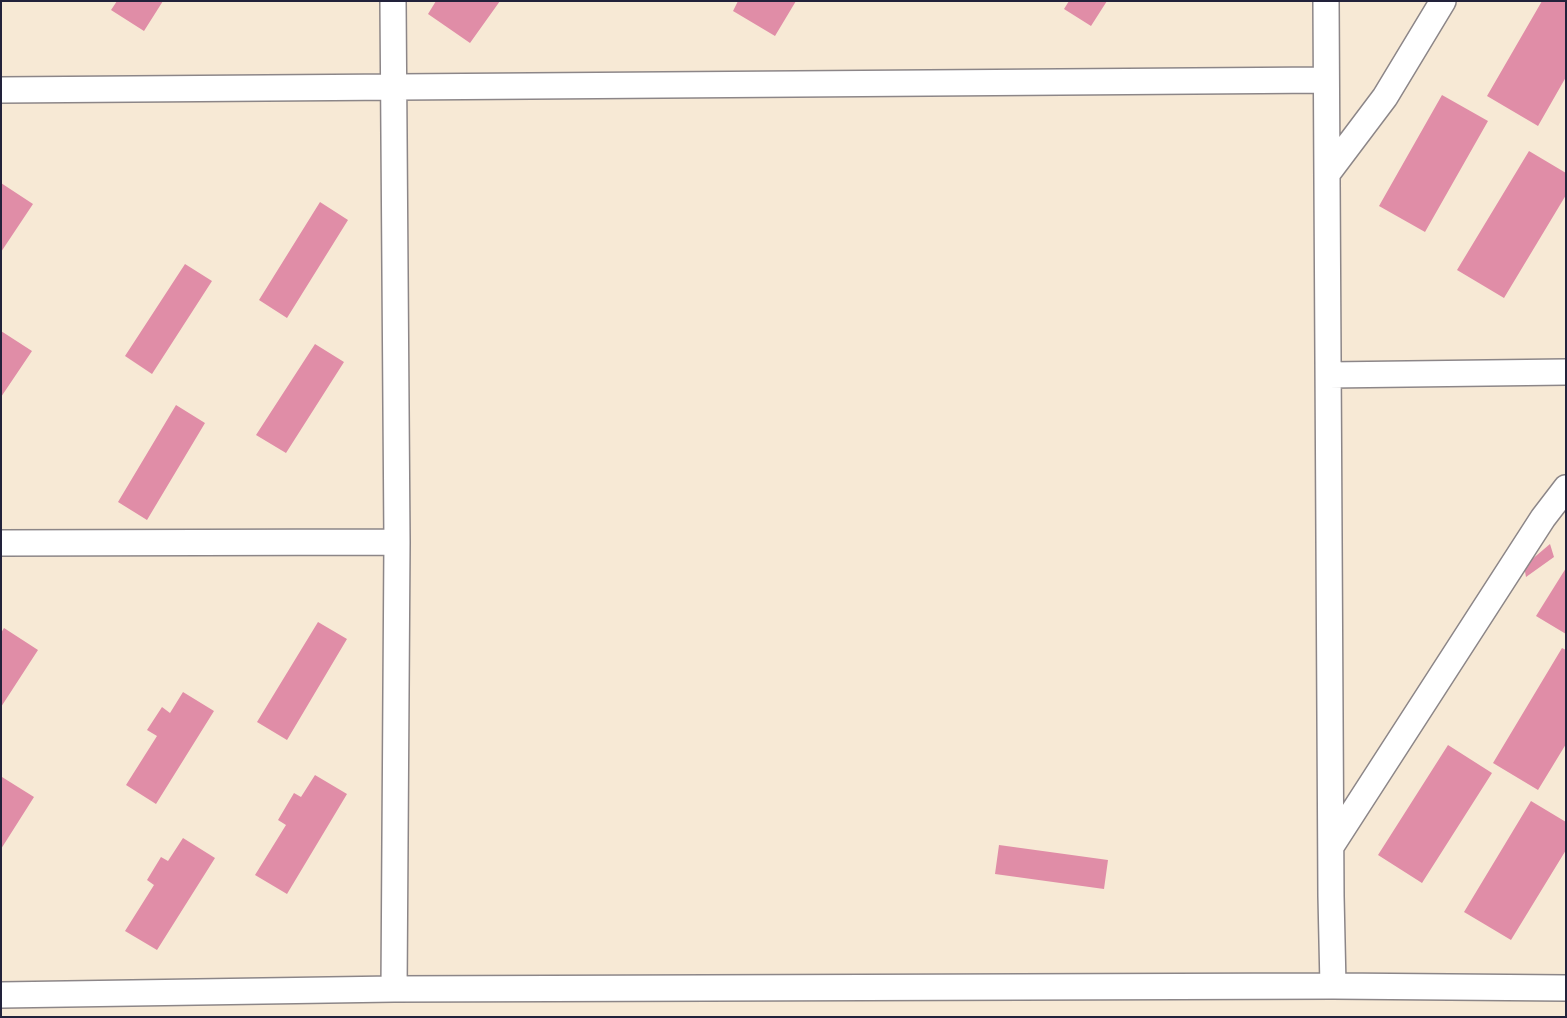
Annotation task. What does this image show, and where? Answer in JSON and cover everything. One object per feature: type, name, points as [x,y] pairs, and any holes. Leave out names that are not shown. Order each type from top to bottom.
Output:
[{"type":"street","points":[[393,1],[396,542],[394,989]]},
{"type":"street","points":[[1326,1],[1331,896],[1334,986]]},
{"type":"street","points":[[1327,174],[1385,97],[1443,1]]},
{"type":"street","points":[[6,96],[394,88],[1326,80]]},
{"type":"street","points":[[1329,375],[1566,372]]},
{"type":"street","points":[[1332,845],[1538,526],[1566,488]]},
{"type":"street","points":[[1,543],[396,542]]},
{"type":"street","points":[[1,996],[394,989],[1334,986],[1566,988]]},
{"type":"building","points":[[117,1],[163,1],[144,31],[111,10]]},
{"type":"building","points":[[436,1],[500,1],[470,43],[428,14]]},
{"type":"building","points":[[738,1],[796,1],[775,36],[733,11]]},
{"type":"building","points":[[1069,1],[1107,1],[1091,26],[1064,9]]},
{"type":"building","points":[[1542,1],[1566,1],[1566,77],[1538,126],[1487,96]]},
{"type":"building","points":[[1442,95],[1488,121],[1425,232],[1379,206]]},
{"type":"building","points":[[1529,151],[1566,173],[1566,195],[1504,298],[1457,270]]},
{"type":"building","points":[[1,183],[33,204],[1,252]]},
{"type":"building","points":[[320,202],[348,220],[287,318],[259,300]]},
{"type":"building","points":[[185,264],[212,281],[152,374],[125,356]]},
{"type":"building","points":[[1,331],[32,351],[1,397]]},
{"type":"building","points":[[315,344],[344,362],[286,453],[256,435]]},
{"type":"building","points":[[176,405],[205,423],[147,520],[118,502]]},
{"type":"building","points":[[1550,544],[1554,557],[1526,577],[1524,566]]},
{"type":"building","points":[[1566,568],[1566,634],[1536,616]]},
{"type":"building","points":[[318,622],[347,639],[287,740],[257,722]]},
{"type":"building","points":[[4,628],[38,650],[1,707],[1,633]]},
{"type":"building","points":[[1562,648],[1566,650],[1566,744],[1538,790],[1493,763]]},
{"type":"building","points":[[183,692],[214,711],[156,804],[126,785],[157,736],[147,730],[162,707],[170,713]]},
{"type":"building","points":[[1448,745],[1492,773],[1422,883],[1378,855]]},
{"type":"building","points":[[315,775],[347,794],[287,894],[255,875],[286,825],[278,820],[294,793],[301,797]]},
{"type":"building","points":[[1,778],[34,797],[1,849]]},
{"type":"building","points":[[1531,801],[1566,822],[1566,850],[1511,940],[1464,912]]},
{"type":"building","points":[[183,838],[215,858],[157,950],[125,931],[154,885],[147,880],[161,857],[168,861]]},
{"type":"building","points":[[999,845],[1108,860],[1104,889],[995,874]]}]
